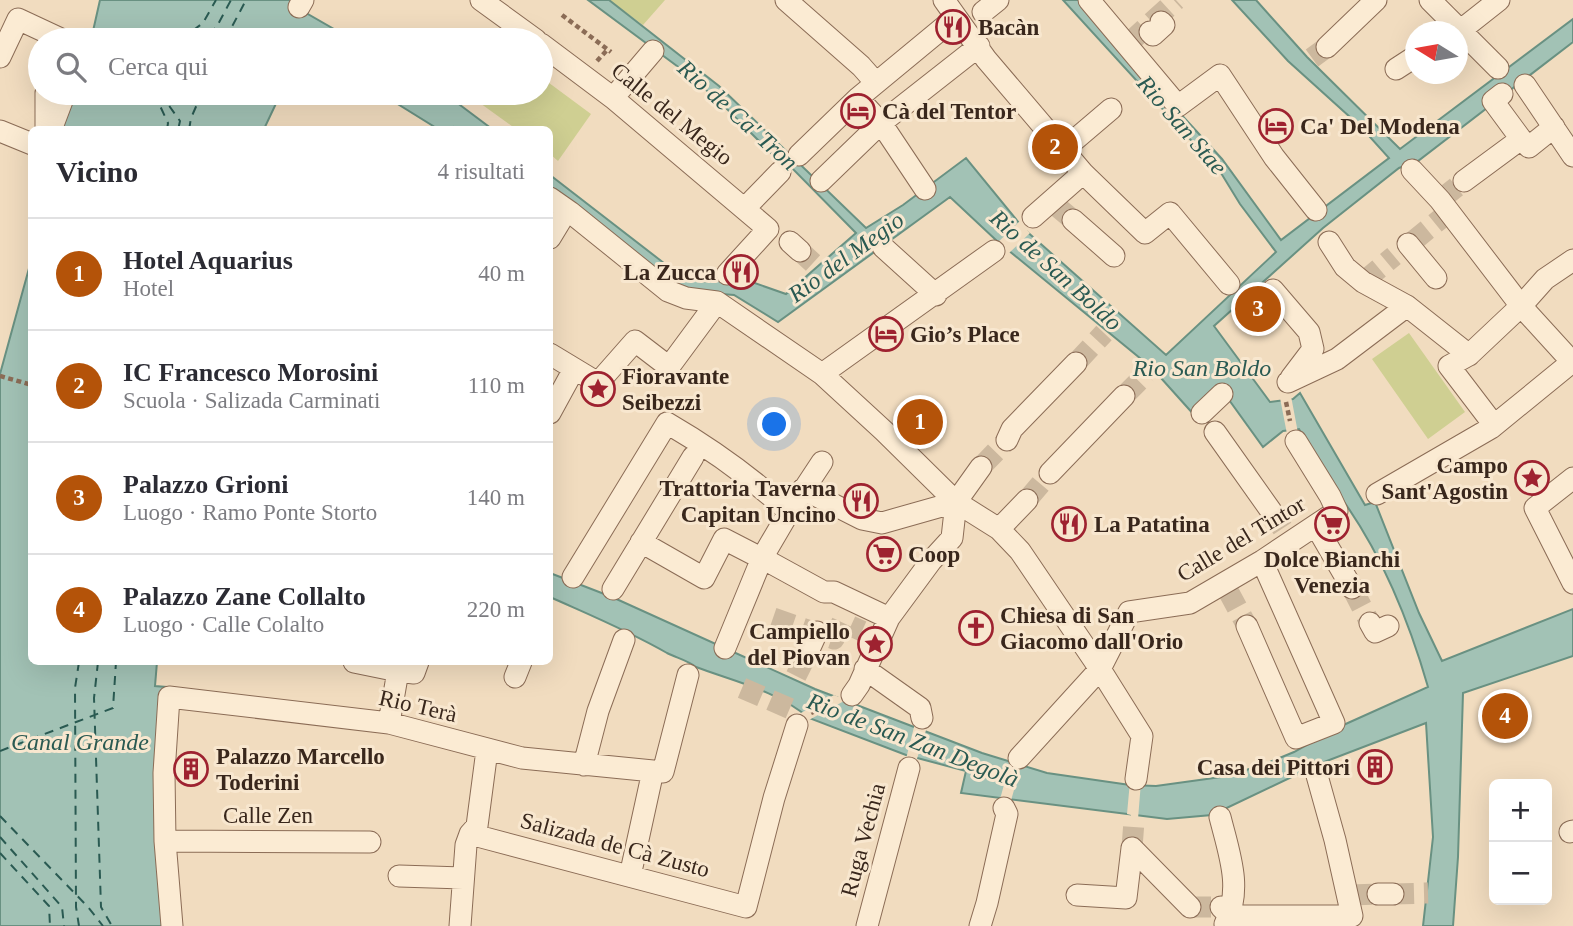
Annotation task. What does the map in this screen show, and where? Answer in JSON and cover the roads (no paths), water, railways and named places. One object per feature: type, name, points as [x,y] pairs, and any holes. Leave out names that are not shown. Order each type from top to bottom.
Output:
[{"type":"street","points":[[481,0],[520,28]]},
{"type":"street","points":[[786,0],[861,65],[876,83]]},
{"type":"street","points":[[1089,0],[1178,106],[1220,75],[1274,156],[1315,210]]},
{"type":"street","points":[[1327,47],[1376,0]]},
{"type":"street","points":[[1430,0],[1449,21]]},
{"type":"street","points":[[1468,22],[1499,0]]},
{"type":"street","points":[[799,155],[876,83],[969,14],[986,59],[1083,173],[1144,233],[1170,214],[1229,284]]},
{"type":"street","points":[[0,57],[9,15],[33,28]]},
{"type":"street","points":[[1468,40],[1498,68]]},
{"type":"street","points":[[821,181],[881,124],[979,46]]},
{"type":"street","points":[[613,98],[653,51]]},
{"type":"street","name":"Calle del Megio","points":[[553,53],[613,98],[783,238],[727,274]]},
{"type":"street","points":[[1395,69],[1405,63]]},
{"type":"street","points":[[1525,85],[1573,156]]},
{"type":"street","points":[[1502,94],[1493,101],[1529,147],[1554,127]]},
{"type":"street","points":[[858,98],[881,124],[893,161],[925,189]]},
{"type":"street","points":[[47,105],[48,126]]},
{"type":"street","points":[[50,126],[59,105]]},
{"type":"street","points":[[1064,149],[1111,109]]},
{"type":"street","points":[[0,131],[28,142]]},
{"type":"street","points":[[1464,181],[1521,139]]},
{"type":"street","points":[[1377,494],[1494,425],[1573,363],[1521,306],[1440,200],[1412,170]]},
{"type":"street","points":[[745,208],[780,172]]},
{"type":"street","points":[[1033,216],[1053,203],[1083,173]]},
{"type":"street","points":[[553,225],[558,204],[668,291],[686,298],[717,302],[822,374],[956,502],[999,529],[1020,551],[1142,736],[1136,779]]},
{"type":"street","points":[[1073,220],[1114,256]]},
{"type":"street","points":[[1329,242],[1345,267],[1363,282],[1400,311],[1470,354]]},
{"type":"street","points":[[883,247],[936,295]]},
{"type":"street","points":[[1404,248],[1436,278]]},
{"type":"street","points":[[822,374],[994,251]]},
{"type":"street","points":[[1449,366],[1470,354],[1521,306],[1545,279],[1573,260]]},
{"type":"street","points":[[1273,290],[1310,332],[1313,349],[1287,395],[1400,311]]},
{"type":"street","points":[[553,356],[598,383],[635,341],[669,367],[717,302]]},
{"type":"street","points":[[1449,339],[1449,366],[1494,425]]},
{"type":"street","points":[[1007,440],[1012,429],[1076,363]]},
{"type":"street","points":[[553,408],[574,369]]},
{"type":"street","points":[[1202,413],[1219,395]]},
{"type":"street","points":[[1050,473],[1124,396]]},
{"type":"street","points":[[573,577],[667,423],[697,451],[764,489],[789,512]]},
{"type":"street","name":"Calle del Tintor","points":[[1100,669],[1129,612],[1190,603],[1226,586],[1289,538],[1317,526],[1337,511],[1293,431]]},
{"type":"street","points":[[1215,432],[1271,512]]},
{"type":"street","points":[[613,589],[697,451]]},
{"type":"street","points":[[725,648],[760,557],[822,462]]},
{"type":"street","points":[[852,695],[865,669],[870,635],[880,614],[952,538],[956,502],[981,467]]},
{"type":"street","points":[[1573,478],[1535,508],[1573,583]]},
{"type":"street","points":[[803,489],[862,519],[882,523],[956,502]]},
{"type":"street","points":[[999,529],[1027,500]]},
{"type":"street","points":[[1317,526],[1352,588]]},
{"type":"street","points":[[641,542],[705,578],[724,539],[824,592],[834,592],[880,614]]},
{"type":"street","points":[[1247,626],[1296,738],[1335,723],[1262,561]]},
{"type":"street","points":[[807,654],[817,632]]},
{"type":"street","points":[[583,765],[598,710],[624,640]]},
{"type":"street","points":[[369,665],[414,673],[417,665]]},
{"type":"street","points":[[865,669],[920,708],[922,718]]},
{"type":"street","points":[[1019,758],[1100,669]]},
{"type":"street","points":[[389,723],[398,671]]},
{"type":"street","points":[[631,876],[653,771],[663,772],[688,675]]},
{"type":"street","name":"Rio Terà","points":[[165,841],[164,774],[169,697],[389,723],[522,758],[653,771]]},
{"type":"street","name":"Salizada de Cà Zusto","points":[[470,834],[746,907],[774,798],[797,725]]},
{"type":"street","points":[[460,926],[466,845],[477,826],[487,750]]},
{"type":"street","name":"Ruga Vechia","points":[[867,926],[909,768]]},
{"type":"street","points":[[1220,817],[1234,870],[1230,914],[1350,902],[1316,772]]},
{"type":"street","points":[[980,926],[1007,814],[1004,808]]},
{"type":"street","points":[[165,841],[172,926]]},
{"type":"street","name":"Calle Zen","points":[[165,841],[370,842]]},
{"type":"street","points":[[1077,895],[1126,898],[1132,848],[1190,907]]},
{"type":"street","points":[[399,876],[463,878]]},
{"type":"water","points":[[100,0],[296,0],[294,6],[332,28],[94,28]]},
{"type":"water","points":[[588,0],[609,0],[719,86],[866,228],[903,205],[966,158],[1024,229],[1166,355],[1276,252],[1240,204],[1221,173],[1063,0],[1086,0],[1177,110],[1222,159],[1281,240],[1389,158],[1361,127],[1288,61],[1232,0],[1256,0],[1307,57],[1400,149],[1573,19],[1573,42],[1418,161],[1399,168],[1323,228],[1214,326],[1270,402],[1293,399],[1300,393],[1365,505],[1375,502],[1419,613],[1442,661],[1573,609],[1573,656],[1463,693],[1453,926],[1423,926],[1433,837],[1426,723],[1319,764],[1212,815],[1167,819],[961,793],[966,771],[906,755],[809,718],[769,694],[696,667],[624,630],[553,598],[553,574],[612,597],[815,689],[982,753],[1047,773],[1130,785],[1156,786],[1221,777],[1260,766],[1428,687],[1403,614],[1382,566],[1357,521],[1342,499],[1338,500],[1299,429],[1283,431],[1263,447],[1224,393],[1196,417],[1152,368],[997,241],[950,197],[778,322],[734,295],[685,291],[553,193],[553,177],[669,267],[686,276],[702,282],[728,279],[743,283],[746,280],[786,294],[856,233],[792,168],[782,164],[718,100]]},
{"type":"water","points":[[62,105],[275,105],[265,126],[55,126]]},
{"type":"water","points":[[399,105],[460,105],[488,126],[433,126]]},
{"type":"water","name":"Canal Grande","points":[[28,272],[28,665],[157,665],[155,686],[166,687],[159,758],[165,926],[0,926],[0,374]]},
{"type":"tunnel","points":[[1129,43],[1176,0]]},
{"type":"tunnel","points":[[1312,58],[1327,47]]},
{"type":"tunnel","points":[[1440,200],[1464,181]]},
{"type":"tunnel","points":[[1054,204],[1073,220]]},
{"type":"tunnel","points":[[1411,243],[1449,212]]},
{"type":"tunnel","points":[[800,251],[813,263]]},
{"type":"tunnel","points":[[1363,282],[1394,256]]},
{"type":"tunnel","points":[[1076,363],[1104,333]]},
{"type":"tunnel","points":[[1124,396],[1146,374]]},
{"type":"tunnel","points":[[981,467],[1007,440]]},
{"type":"tunnel","points":[[1027,500],[1050,473]]},
{"type":"tunnel","points":[[1271,511],[1286,534]]},
{"type":"tunnel","points":[[1352,588],[1370,623]]},
{"type":"tunnel","points":[[1227,589],[1247,626]]},
{"type":"tunnel","points":[[773,618],[834,639],[842,622],[862,631]]},
{"type":"tunnel","points":[[796,676],[807,654]]},
{"type":"tunnel","points":[[742,688],[798,712]]},
{"type":"tunnel","points":[[1132,848],[1134,821]]},
{"type":"tunnel","points":[[1393,894],[1428,893]]},
{"type":"tunnel","points":[[1351,895],[1378,894]]},
{"type":"tunnel","points":[[1190,907],[1221,907]]},
{"type":"place","name":"Bacàn","points":[[953,27]]},
{"type":"place","name":"Cà del Tentor","points":[[858,111]]},
{"type":"place","name":"Ca' Del Modena","points":[[1276,126]]},
{"type":"place","name":"IC Francesco Morosini","points":[[1055,147]]},
{"type":"place","name":"La Zucca","points":[[741,272]]},
{"type":"place","name":"Palazzo Grioni","points":[[1258,309]]},
{"type":"place","name":"Gio’s Place","points":[[886,334]]},
{"type":"place","name":"Fioravante Seibezzi","points":[[598,389]]},
{"type":"place","name":"Hotel Aquarius","points":[[920,422]]},
{"type":"place","name":"Campo Sant'Agostin","points":[[1532,478]]},
{"type":"place","name":"Trattoria Taverna Capitan Uncino","points":[[861,501]]},
{"type":"place","name":"La Patatina","points":[[1069,524]]},
{"type":"place","name":"Dolce Bianchi Venezia","points":[[1332,524]]},
{"type":"place","name":"Coop","points":[[884,554]]},
{"type":"place","name":"Chiesa di San Giacomo dall'Orio","points":[[976,628]]},
{"type":"place","name":"Campiello del Piovan","points":[[875,644]]},
{"type":"place","name":"Palazzo Zane Collalto","points":[[1505,716]]},
{"type":"place","name":"Casa dei Pittori","points":[[1375,767]]},
{"type":"place","name":"Palazzo Marcello Toderini","points":[[191,769]]},
{"type":"water label","name":"Rio de Ca' Tron","points":[[738,115]]},
{"type":"water label","name":"Rio San Stae","points":[[1182,125]]},
{"type":"water label","name":"Rio del Megio","points":[[846,257]]},
{"type":"water label","name":"Rio de San Boldo","points":[[1056,270]]},
{"type":"water label","name":"Rio San Boldo","points":[[1202,368]]},
{"type":"water label","name":"Rio de San Zan Degolà","points":[[913,740]]}]
